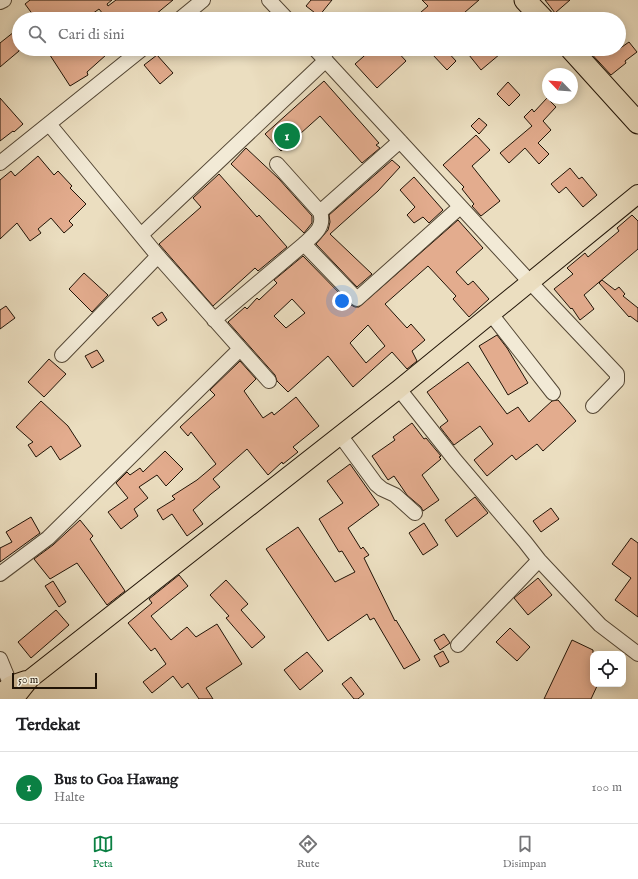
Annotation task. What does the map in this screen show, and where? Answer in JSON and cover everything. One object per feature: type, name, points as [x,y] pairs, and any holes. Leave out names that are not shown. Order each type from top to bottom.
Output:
[{"type":"highway","points":[[526,0],[537,12]]},
{"type":"highway","points":[[577,56],[638,123]]},
{"type":"main road","points":[[12,695],[30,679],[399,389],[638,194]]},
{"type":"street","points":[[0,2],[4,0]]},
{"type":"street","points":[[188,12],[203,0]]},
{"type":"street","points":[[270,0],[281,12]]},
{"type":"street","points":[[0,163],[133,56]]},
{"type":"street","points":[[322,56],[460,207],[617,374],[617,381],[593,406]]},
{"type":"street","points":[[141,235],[326,60]]},
{"type":"street","points":[[49,124],[158,256],[269,381]]},
{"type":"street","points":[[320,212],[400,141]]},
{"type":"street","points":[[214,320],[304,244],[321,226],[322,219],[320,212],[277,164]]},
{"type":"street","points":[[304,244],[357,299],[460,207]]},
{"type":"street","points":[[62,355],[158,256]]},
{"type":"street","points":[[491,314],[553,393]]},
{"type":"street","points":[[0,574],[48,538],[240,349]]},
{"type":"street","points":[[399,389],[455,460],[539,560],[600,625],[638,654]]},
{"type":"street","points":[[340,435],[376,484],[382,490],[395,495],[414,514]]},
{"type":"street","points":[[458,645],[539,560]]},
{"type":"street","points":[[0,659],[12,695]]},
{"type":"building","points":[[30,0],[112,0],[107,4],[108,6],[116,0],[173,0],[158,12],[101,12],[99,9],[95,12],[31,12],[25,4]]},
{"type":"building","points":[[311,0],[332,0],[322,12],[314,12],[306,6]]},
{"type":"building","points":[[422,0],[479,0],[465,12],[421,12],[428,6]]},
{"type":"building","points":[[545,0],[570,0],[556,12],[554,12]]},
{"type":"building","points":[[12,34],[13,56],[0,67],[0,43]]},
{"type":"building","points":[[629,42],[637,52],[625,61],[626,63],[611,75],[593,56],[626,56],[626,44]]},
{"type":"building","points":[[51,56],[105,56],[87,72],[88,75],[70,86]]},
{"type":"building","points":[[158,56],[173,73],[160,84],[144,65]]},
{"type":"building","points":[[364,56],[401,56],[406,61],[377,88],[355,64]]},
{"type":"building","points":[[434,56],[451,56],[456,61],[447,70]]},
{"type":"building","points":[[470,56],[498,56],[481,70]]},
{"type":"building","points":[[324,81],[379,143],[376,145],[380,148],[362,163],[320,116],[281,151],[265,134]]},
{"type":"building","points":[[508,82],[520,95],[509,106],[497,94]]},
{"type":"building","points":[[0,98],[23,124],[0,141]]},
{"type":"building","points":[[542,103],[553,104],[556,107],[543,121],[551,130],[538,143],[549,154],[539,164],[525,148],[509,163],[500,153],[532,126],[524,117],[532,109],[534,112]]},
{"type":"building","points":[[479,118],[487,125],[479,134],[471,126]]},
{"type":"building","points":[[476,135],[490,150],[472,166],[500,201],[481,216],[472,206],[474,204],[462,189],[464,187],[443,165]]},
{"type":"building","points":[[246,148],[279,179],[312,216],[312,223],[304,233],[231,164]]},
{"type":"building","points":[[38,156],[54,175],[58,171],[72,186],[70,188],[86,204],[69,221],[73,225],[64,233],[51,218],[38,229],[41,233],[30,241],[17,223],[0,239],[0,180],[11,171],[15,176]]},
{"type":"building","points":[[392,160],[400,167],[378,191],[330,234],[372,274],[357,287],[316,244],[328,230],[330,222],[329,215]]},
{"type":"building","points":[[570,168],[579,179],[582,177],[597,195],[583,207],[566,187],[559,193],[551,184]]},
{"type":"building","points":[[219,174],[257,217],[259,215],[287,247],[258,271],[255,268],[213,306],[159,244],[201,207],[193,198]]},
{"type":"building","points":[[414,177],[443,210],[429,223],[423,217],[414,223],[407,215],[415,207],[400,190]]},
{"type":"building","points":[[632,215],[638,221],[638,249],[584,295],[594,309],[580,320],[572,308],[571,309],[554,289],[573,274],[567,268],[585,253],[588,257],[619,231],[617,228]]},
{"type":"building","points":[[458,220],[483,248],[456,272],[468,285],[473,281],[489,299],[469,317],[453,299],[456,296],[428,266],[385,304],[407,328],[411,324],[425,340],[412,351],[417,361],[407,369],[392,352],[353,387],[328,356],[288,392],[228,322],[245,307],[247,309],[257,298],[259,300],[277,283],[274,280],[303,256],[351,305],[359,307]],"holes":[[[292,299],[305,313],[286,328],[274,316]],[[368,325],[385,346],[366,363],[350,343]]]},
{"type":"building","points":[[84,273],[108,295],[92,312],[69,289]]},
{"type":"building","points":[[602,280],[615,290],[619,287],[625,294],[623,296],[638,308],[638,322],[630,316],[629,317],[599,283]]},
{"type":"building","points":[[6,306],[15,318],[0,329],[0,310]]},
{"type":"building","points":[[162,312],[167,320],[158,326],[152,318]]},
{"type":"building","points":[[497,335],[507,348],[528,383],[508,395],[479,346]]},
{"type":"building","points":[[97,350],[104,361],[92,368],[85,356]]},
{"type":"building","points":[[49,359],[66,374],[44,397],[28,382]]},
{"type":"building","points":[[240,361],[256,379],[244,391],[263,418],[272,412],[274,415],[296,397],[319,426],[293,447],[298,452],[283,464],[282,462],[268,475],[247,449],[213,479],[220,487],[193,510],[203,524],[187,536],[172,514],[163,520],[157,510],[175,499],[172,496],[197,480],[216,464],[191,432],[188,436],[180,427],[215,395],[210,390]]},
{"type":"building","points":[[468,362],[507,414],[518,407],[529,422],[552,401],[558,400],[576,421],[543,451],[537,444],[516,460],[512,455],[487,476],[474,460],[493,444],[480,426],[454,445],[440,427],[448,421],[427,392]]},
{"type":"building","points":[[41,401],[68,426],[81,446],[60,460],[51,446],[36,457],[28,445],[33,442],[16,427]]},
{"type":"building","points":[[412,423],[424,439],[426,438],[441,456],[439,457],[441,459],[422,475],[439,500],[423,511],[421,507],[407,495],[394,476],[388,480],[372,456],[395,440],[393,437]]},
{"type":"building","points":[[165,451],[183,469],[166,486],[157,475],[139,487],[148,498],[134,509],[138,516],[121,529],[108,512],[128,498],[116,483],[127,472],[130,475],[140,468],[143,472]]},
{"type":"building","points":[[350,464],[379,505],[348,528],[361,549],[363,547],[369,555],[364,558],[395,621],[396,620],[420,660],[404,669],[374,618],[370,620],[367,614],[328,641],[266,549],[298,527],[335,582],[355,572],[342,551],[339,552],[319,519],[343,503],[327,481]]},
{"type":"building","points":[[475,497],[488,513],[457,537],[445,520]]},
{"type":"building","points":[[551,508],[559,519],[541,532],[533,521]]},
{"type":"building","points":[[31,517],[40,533],[0,562],[0,548],[12,542],[6,532]]},
{"type":"building","points":[[80,520],[93,536],[90,539],[125,591],[107,605],[77,563],[50,579],[34,559],[53,545]]},
{"type":"building","points":[[424,523],[438,545],[423,555],[409,533]]},
{"type":"building","points":[[631,538],[638,543],[638,617],[615,600],[631,578],[612,564]]},
{"type":"building","points":[[179,575],[188,586],[151,616],[171,640],[187,627],[196,637],[217,624],[242,664],[206,688],[213,699],[199,699],[188,683],[182,688],[173,676],[152,693],[143,682],[166,664],[155,648],[151,651],[128,623],[152,603],[149,599]]},
{"type":"building","points":[[538,578],[552,595],[528,615],[514,598]]},
{"type":"building","points":[[226,580],[248,604],[241,610],[265,637],[252,648],[226,618],[229,616],[210,595]]},
{"type":"building","points":[[53,581],[66,602],[59,607],[45,586]]},
{"type":"building","points":[[56,610],[69,625],[31,658],[18,642]]},
{"type":"building","points":[[510,628],[530,647],[517,661],[496,642]]},
{"type":"building","points":[[444,634],[450,643],[440,650],[434,640]]},
{"type":"building","points":[[572,640],[593,650],[590,651],[590,687],[597,687],[591,699],[544,699]]},
{"type":"building","points":[[443,651],[449,662],[440,667],[434,656]]},
{"type":"building","points":[[307,652],[323,671],[300,690],[284,670]]},
{"type":"building","points":[[351,677],[364,694],[358,699],[354,699],[342,684]]},
{"type":"place","name":"Bus to Goa Hawang","points":[[287,136]]}]
